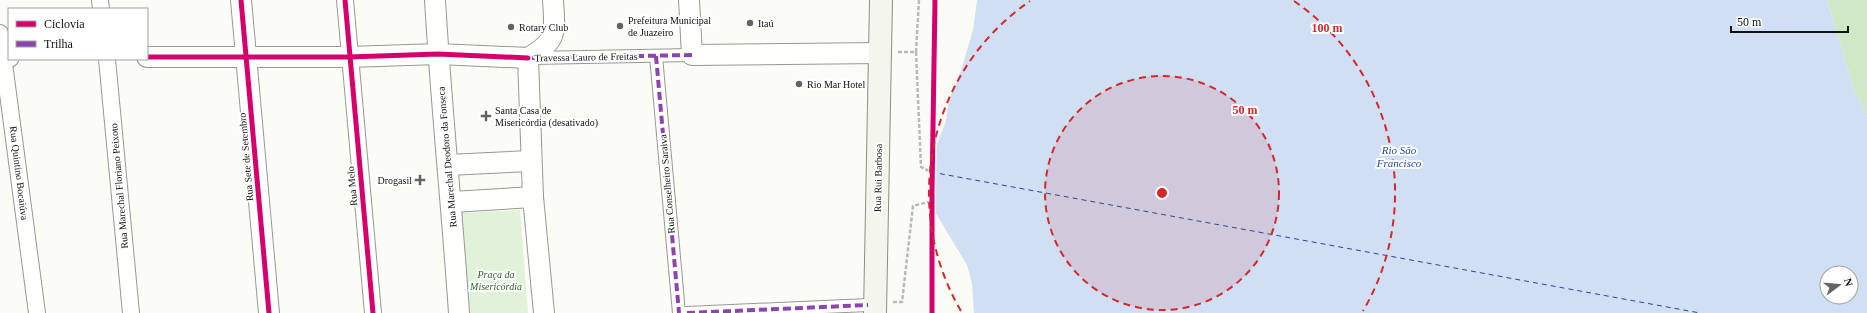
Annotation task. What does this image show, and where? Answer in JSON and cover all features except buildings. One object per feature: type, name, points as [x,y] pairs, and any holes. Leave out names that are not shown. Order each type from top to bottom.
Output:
[{"type":"main road","name":"Rua Rui Barbosa","points":[[873,307],[881,52],[881,0]]},
{"type":"street","name":"Rua Sete de Setembro","points":[[241,0],[269,313]]},
{"type":"street","name":"Rua Melo","points":[[345,0],[373,313]]},
{"type":"street","name":"Rua Marechal Deodoro da Fonseca","points":[[435,0],[438,54],[452,202],[459,313]]},
{"type":"street","points":[[544,313],[533,196],[528,58],[546,46],[555,31],[554,0]]},
{"type":"street","points":[[689,0],[692,55]]},
{"type":"street","name":"Rua Quintino Bocaiúva","points":[[0,33],[37,313]]},
{"type":"street","name":"Travessa Lauro de Freitas","points":[[148,57],[349,57],[438,54],[528,58],[881,52]]},
{"type":"street","name":"Rua Conselheiro Saraiva","points":[[656,56],[679,313]]},
{"type":"street","name":"Rua Marechal Floriano Peixoto","points":[[107,60],[131,313]]},
{"type":"street","points":[[448,165],[531,161]]},
{"type":"street","points":[[452,202],[533,196]]},
{"type":"street","points":[[687,313],[873,307]]},
{"type":"path","points":[[919,0],[916,52],[921,167],[932,175]]},
{"type":"path","points":[[881,52],[916,52]]},
{"type":"path","points":[[932,175],[933,162]]},
{"type":"path","points":[[873,307],[902,302],[912,206],[932,198],[932,209]]},
{"type":"green space","points":[[1827,0],[1867,0],[1867,117],[1854,89]]},
{"type":"green space","name":"Praça da Misericórdia","points":[[520,210],[528,313],[468,313],[461,213]]},
{"type":"water","name":"Rio São Francisco","points":[[977,0],[1827,0],[1854,89],[1867,117],[1867,313],[974,313],[972,284],[967,265],[935,212],[931,172],[936,147],[946,121],[949,100],[961,71],[973,30]]},
{"type":"ferry route","points":[[931,172],[1700,313]]},
{"type":"marked path","points":[[528,58],[692,55]]},
{"type":"marked path","points":[[656,56],[679,313]]},
{"type":"marked path","points":[[687,313],[868,305]]},
{"type":"cycle path","points":[[241,0],[269,313]]},
{"type":"cycle path","points":[[345,0],[373,313]]},
{"type":"cycle path","points":[[932,313],[935,0]]},
{"type":"cycle path","points":[[148,57],[349,57],[438,54],[528,58]]},
{"type":"place","name":"Itaú","points":[[750,23]]},
{"type":"place","name":"Prefeitura Municipal de Juazeiro","points":[[620,26]]},
{"type":"place","name":"Rotary Club","points":[[511,27]]},
{"type":"place","name":"Rio Mar Hotel","points":[[799,84]]},
{"type":"place","name":"Santa Casa de Misericórdia (desativado)","points":[[486,116]]},
{"type":"place","name":"Drogasil","points":[[420,180]]}]
